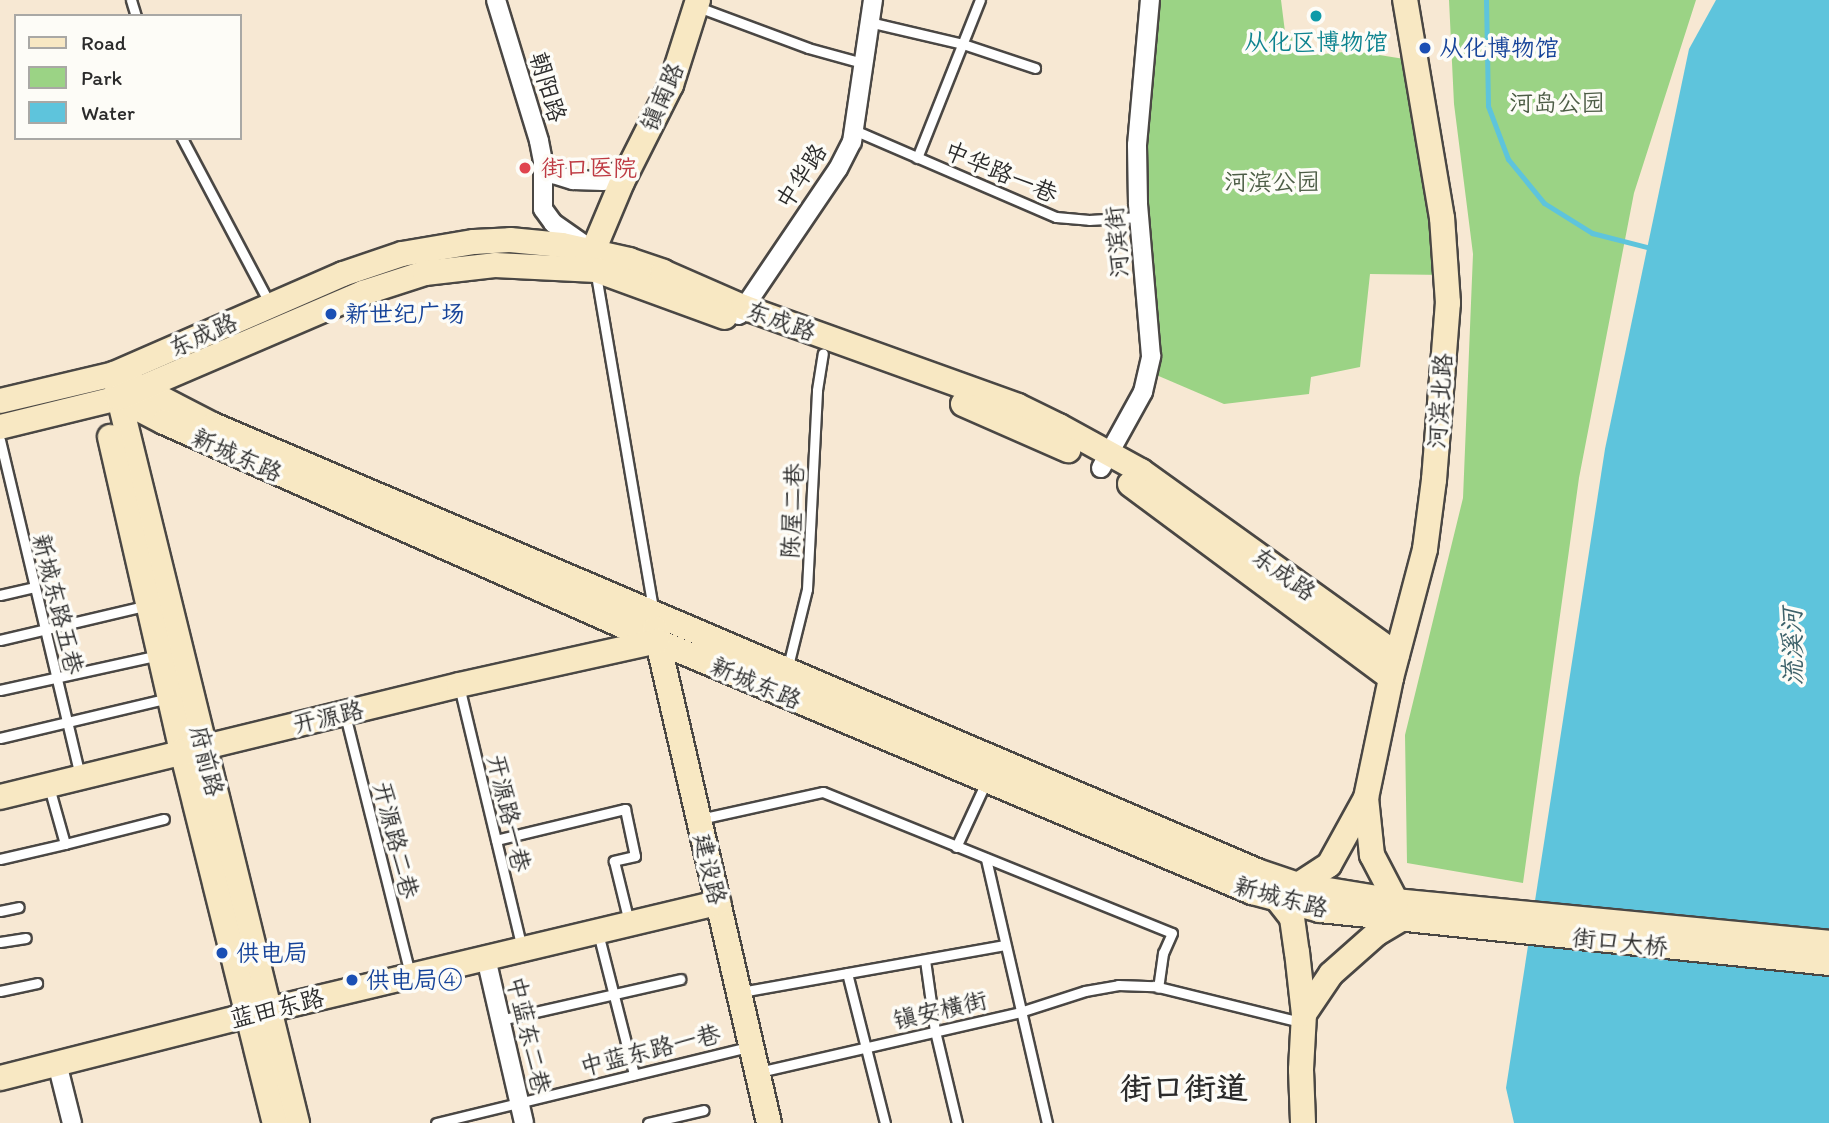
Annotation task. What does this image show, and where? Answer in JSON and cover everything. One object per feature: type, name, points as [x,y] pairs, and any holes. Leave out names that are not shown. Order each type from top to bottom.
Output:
[{"type":"street","name":"朝阳路","points":[[496,0],[543,162],[543,209],[594,261]]},
{"type":"street","name":"中华路","points":[[739,314],[838,169],[852,142],[873,0]]},
{"type":"street","name":"河滨街","points":[[1105,461],[1143,392],[1151,356],[1139,216],[1137,145],[1150,0]]},
{"type":"street","name":"河滨北路","points":[[1298,885],[1329,865],[1366,798],[1394,666],[1425,549],[1434,480],[1448,303],[1442,218],[1405,0]]},
{"type":"street","name":"镇南路","points":[[594,261],[632,161],[671,85],[697,3]]},
{"type":"street","points":[[543,162],[553,174],[573,180],[603,181],[632,161]]},
{"type":"street","name":"东成路","points":[[119,391],[270,305],[362,267],[435,247],[510,240],[594,261],[663,272],[739,314],[823,353],[986,412],[1105,461],[1141,471],[1394,666]]},
{"type":"street","name":"东成路","points":[[119,391],[363,293],[425,273],[495,265],[594,261]]},
{"type":"street","name":"东成路","points":[[739,314],[1017,406],[1105,461]]},
{"type":"street","points":[[0,401],[119,391]]},
{"type":"street","points":[[0,427],[119,391]]},
{"type":"street","name":"府前路","points":[[119,391],[148,605],[170,698],[193,749]]},
{"type":"street","name":"府前路","points":[[119,391],[193,749],[258,1013],[275,1123]]},
{"type":"street","name":"新城东路","points":[[119,391],[213,425],[1257,872],[1404,911]]},
{"type":"street","name":"新城东路","points":[[119,391],[164,422],[657,641],[1214,878],[1278,900],[1320,910],[1404,911]]},
{"type":"street","name":"建设路","points":[[654,615],[657,641],[769,1123]]},
{"type":"street","name":"开源路","points":[[0,797],[459,685],[657,641]]},
{"type":"street","name":"河滨北路","points":[[1366,798],[1372,855],[1404,911]]},
{"type":"street","points":[[1278,900],[1292,918],[1295,932],[1304,1018],[1301,1070],[1303,1123]]},
{"type":"street","name":"蓝田东路","points":[[0,1078],[411,975],[718,903]]},
{"type":"street","points":[[1304,1018],[1331,974],[1404,911]]},
{"type":"street","name":"街口大桥","points":[[1404,911],[1829,943]]},
{"type":"street","name":"街口大桥","points":[[1404,911],[1829,963]]},
{"type":"street","name":"中蓝东二巷","points":[[486,958],[524,1123]]},
{"type":"street","name":"府前路","points":[[258,1013],[297,1123]]},
{"type":"street","points":[[57,1063],[72,1123]]},
{"type":"lane","points":[[917,158],[980,0]]},
{"type":"lane","points":[[697,3],[808,48],[863,63]]},
{"type":"lane","points":[[869,22],[963,44],[1035,68]]},
{"type":"lane","name":"中华路一巷","points":[[854,130],[1056,217],[1089,220],[1139,216]]},
{"type":"lane","points":[[183,140],[270,305]]},
{"type":"lane","points":[[594,261],[654,615]]},
{"type":"lane","name":"陈屋二巷","points":[[787,670],[807,589],[817,390],[823,353]]},
{"type":"lane","name":"新城东路五巷","points":[[0,440],[80,777]]},
{"type":"lane","points":[[0,595],[34,587]]},
{"type":"lane","points":[[0,640],[148,605]]},
{"type":"lane","points":[[0,690],[160,655]]},
{"type":"lane","name":"开源路一巷","points":[[459,685],[522,949]]},
{"type":"lane","points":[[0,738],[170,698]]},
{"type":"lane","name":"开源路二巷","points":[[345,713],[411,975]]},
{"type":"lane","points":[[956,847],[986,781]]},
{"type":"lane","points":[[48,785],[65,844]]},
{"type":"lane","points":[[698,819],[823,792],[1172,933],[1163,953],[1158,988]]},
{"type":"lane","points":[[496,840],[625,809],[635,856],[614,861],[630,924]]},
{"type":"lane","points":[[0,859],[164,819]]},
{"type":"lane","points":[[986,859],[1020,1012],[1085,990],[1118,985],[1158,988],[1304,1018]]},
{"type":"lane","points":[[0,911],[19,907]]},
{"type":"lane","points":[[598,932],[634,1074]]},
{"type":"lane","points":[[0,942],[26,938]]},
{"type":"lane","points":[[739,993],[1005,945]]},
{"type":"lane","points":[[925,960],[935,1031],[957,1123]]},
{"type":"lane","points":[[847,973],[885,1123]]},
{"type":"lane","points":[[500,1020],[680,979]]},
{"type":"lane","points":[[0,991],[37,983]]},
{"type":"lane","name":"镇安横街","points":[[757,1073],[1020,1012],[1047,1123]]},
{"type":"lane","name":"中蓝东路一巷","points":[[436,1123],[751,1046]]},
{"type":"lane","points":[[648,1123],[704,1110]]},
{"type":"green space","name":"河滨公园","points":[[1150,0],[1281,0],[1285,32],[1308,34],[1313,55],[1354,51],[1417,61],[1446,275],[1370,274],[1360,367],[1311,377],[1309,394],[1224,404],[1147,371],[1138,203]]},
{"type":"green space","name":"河岛公园","points":[[1449,0],[1696,0],[1634,193],[1579,478],[1523,883],[1407,863],[1405,735],[1463,498],[1473,254],[1454,104]]},
{"type":"water","name":"流溪河","points":[[1716,0],[1829,0],[1829,1123],[1514,1123],[1506,1088],[1605,449],[1689,49]]},
{"type":"waterway","points":[[1486,0],[1488,106],[1508,159],[1544,203],[1592,233],[1647,247]]},
{"type":"place","name":"从化区博物馆","points":[[1316,16]]},
{"type":"place","name":"从化博物馆","points":[[1425,48]]},
{"type":"place","name":"街口医院","points":[[525,168]]},
{"type":"place","name":"新世纪广场","points":[[331,314]]},
{"type":"place","name":"供电局","points":[[222,953]]},
{"type":"place","name":"供电局④","points":[[352,980]]},
{"type":"district","name":"街口街道","points":[[1184,1088]]}]
